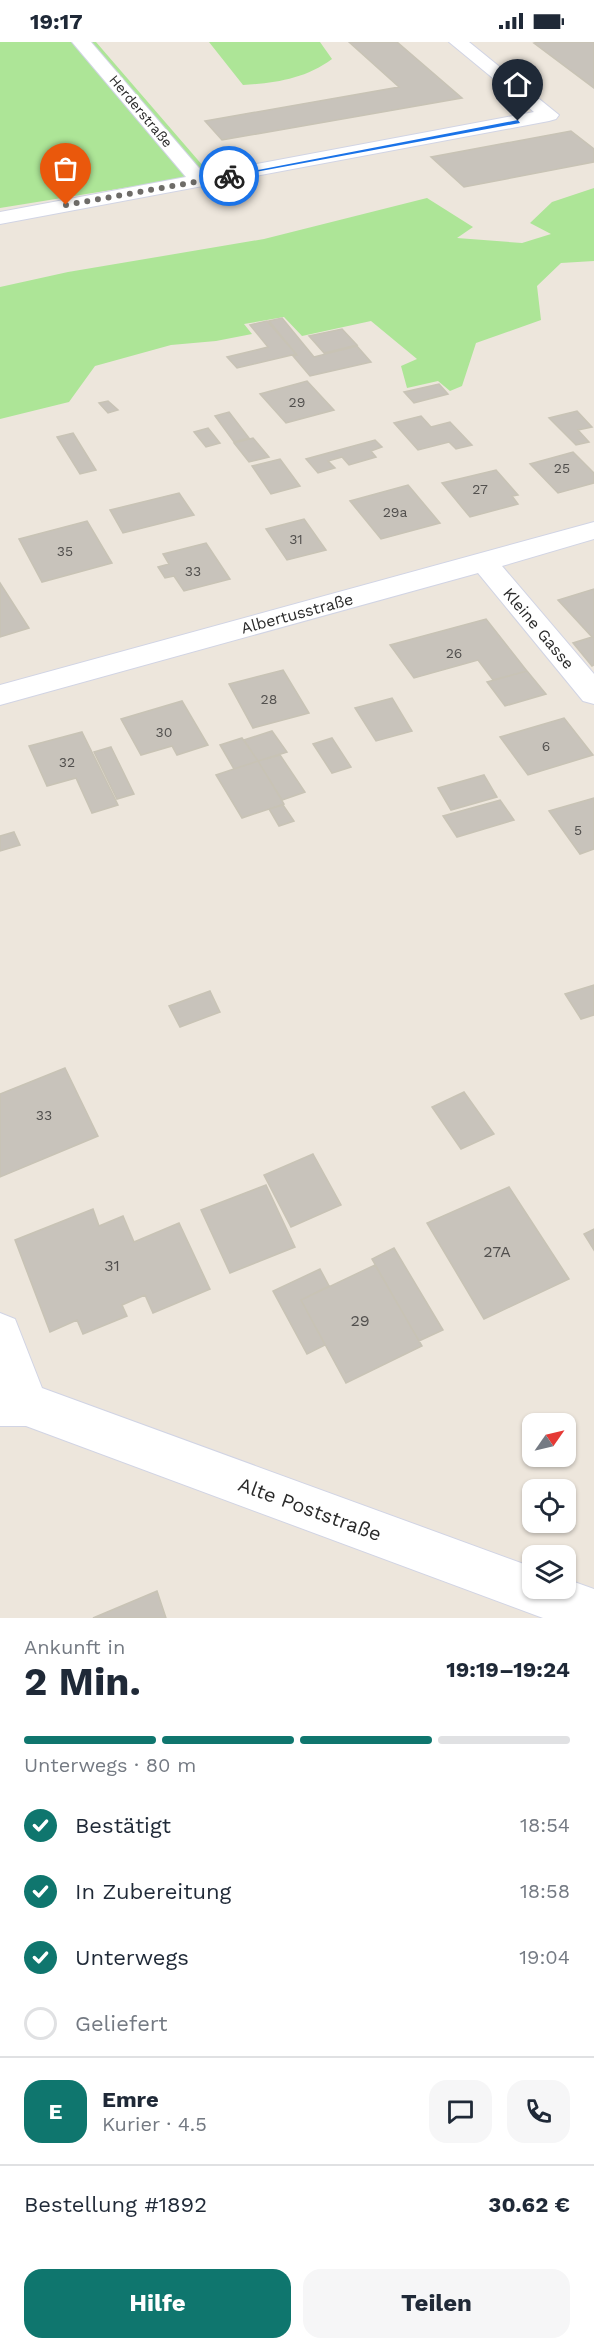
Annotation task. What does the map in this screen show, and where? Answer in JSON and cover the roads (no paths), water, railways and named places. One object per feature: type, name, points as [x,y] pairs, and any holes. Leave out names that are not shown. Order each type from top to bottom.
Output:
[{"type":"street","name":"Herderstraße","points":[[81,42],[200,181]]},
{"type":"street","points":[[0,218],[549,115],[458,42]]},
{"type":"street","name":"Albertusstraße","points":[[0,695],[594,530]]},
{"type":"street","name":"Kleine Gasse","points":[[484,562],[594,694]]},
{"type":"street","name":"Alte Poststraße","points":[[0,1333],[13,1404],[594,1613]]}]
